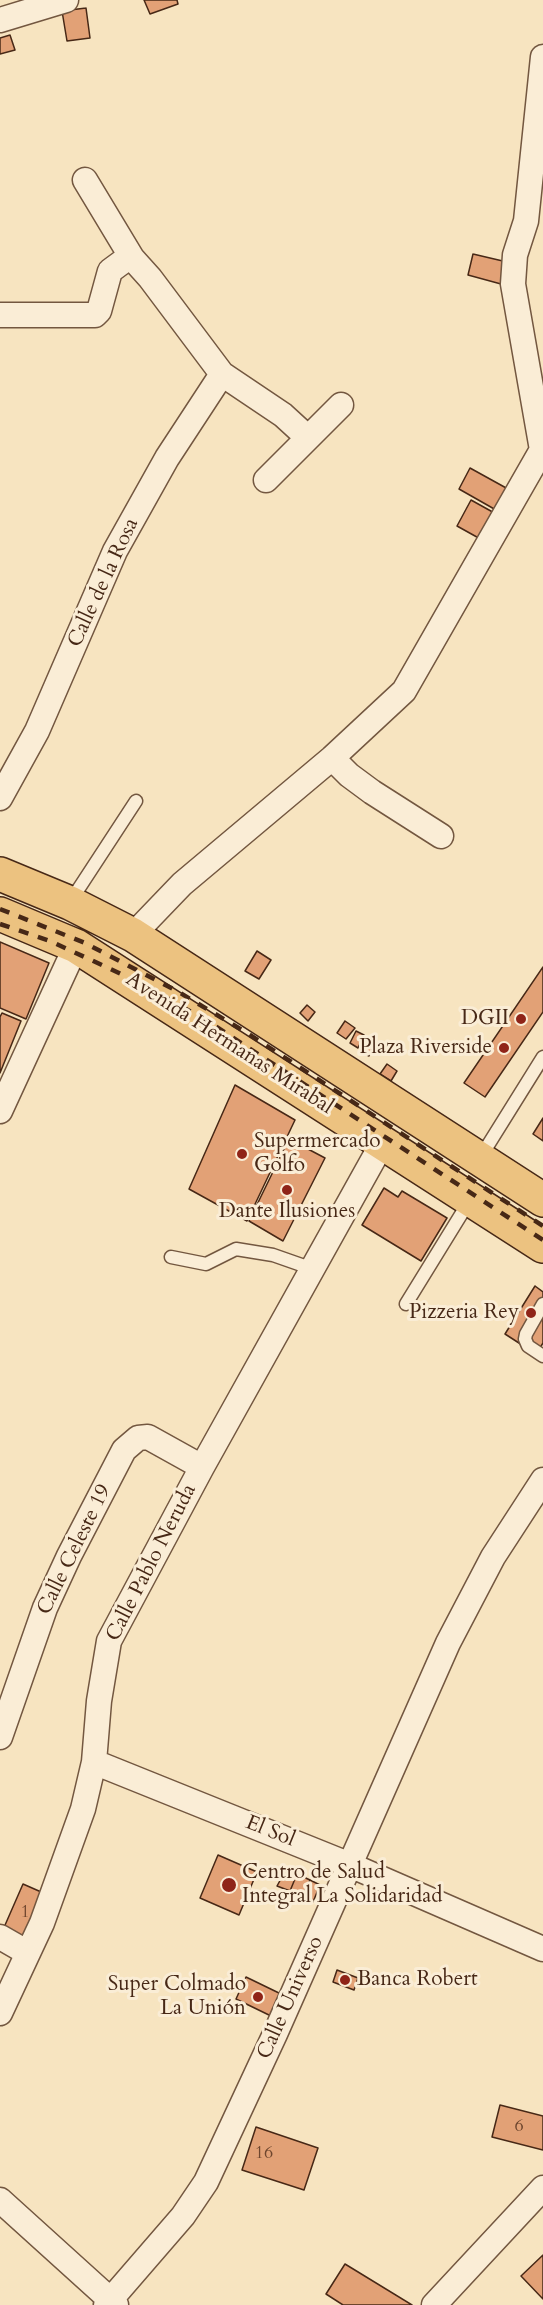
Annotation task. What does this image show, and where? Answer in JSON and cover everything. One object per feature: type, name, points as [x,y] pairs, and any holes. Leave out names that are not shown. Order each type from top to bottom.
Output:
[{"type":"main road","name":"Avenida Hermanas Mirabal","points":[[0,874],[70,903],[133,935],[543,1200]]},
{"type":"main road","name":"Avenida Hermanas Mirabal","points":[[0,914],[76,946],[543,1246]]},
{"type":"street","points":[[0,20],[66,0]]},
{"type":"street","points":[[133,935],[182,884],[332,758],[404,691],[489,546],[542,449],[513,284],[515,255],[526,221],[543,57]]},
{"type":"street","points":[[85,180],[132,258],[150,278],[222,374],[283,415],[307,437]]},
{"type":"street","points":[[0,315],[95,315],[99,311],[110,271],[129,257],[132,258]]},
{"type":"street","name":"Calle de la Rosa","points":[[0,798],[38,731],[115,551],[167,458],[222,374]]},
{"type":"street","points":[[266,480],[341,405]]},
{"type":"street","points":[[332,758],[349,775],[372,792],[441,836]]},
{"type":"street","points":[[0,1111],[76,946]]},
{"type":"street","name":"Calle Pablo Neruda","points":[[0,2013],[42,1923],[75,1830],[94,1762],[99,1701],[110,1641],[202,1467],[383,1142]]},
{"type":"street","name":"Calle Celeste 19","points":[[0,1737],[45,1608],[124,1450],[138,1438],[148,1437],[202,1467]]},
{"type":"street","name":"Calle Universo","points":[[111,2304],[183,2216],[206,2182],[270,2045],[448,1642],[493,1557],[543,1480]]},
{"type":"street","name":"El Sol","points":[[94,1762],[350,1864],[543,1949]]},
{"type":"street","points":[[0,1937],[28,1953]]},
{"type":"street","points":[[434,2305],[543,2188]]},
{"type":"street","points":[[0,2200],[111,2304]]},
{"type":"lane","points":[[70,903],[136,801]]},
{"type":"lane","points":[[479,1159],[543,1057]]},
{"type":"lane","points":[[406,1304],[471,1199]]},
{"type":"lane","points":[[171,1257],[206,1264],[236,1249],[273,1255],[313,1269]]},
{"type":"lane","points":[[543,1304],[525,1339],[528,1346],[543,1356]]},
{"type":"building","points":[[144,0],[177,0],[178,4],[150,14]]},
{"type":"building","points":[[86,8],[90,38],[67,41],[62,11]]},
{"type":"building","points":[[10,35],[15,50],[0,54],[0,38]]},
{"type":"building","points":[[473,254],[507,262],[501,284],[468,275]]},
{"type":"building","points":[[470,468],[508,489],[496,510],[459,489]]},
{"type":"building","points":[[471,500],[498,515],[484,541],[457,526]]},
{"type":"building","points":[[0,942],[49,963],[26,1019],[0,1008]]},
{"type":"building","points":[[257,951],[271,960],[259,979],[245,971]]},
{"type":"building","name":"Plaza Riverside","points":[[543,967],[543,1012],[485,1097],[464,1083]]},
{"type":"building","points":[[307,1005],[315,1012],[308,1021],[300,1013]]},
{"type":"building","points":[[2,1013],[21,1021],[0,1073],[0,1017]]},
{"type":"building","points":[[345,1021],[355,1028],[346,1039],[337,1033]]},
{"type":"building","points":[[356,1031],[364,1035],[358,1048],[350,1043]]},
{"type":"building","points":[[369,1039],[375,1042],[369,1056],[360,1052],[363,1047],[365,1048]]},
{"type":"building","points":[[387,1064],[397,1071],[391,1081],[380,1074]]},
{"type":"building","name":"Supermercado Golfo","points":[[235,1085],[295,1120],[247,1221],[189,1189]]},
{"type":"building","points":[[543,1118],[543,1141],[533,1134]]},
{"type":"building","name":"Dante Ilusiones","points":[[289,1139],[325,1158],[283,1241],[249,1221]]},
{"type":"building","points":[[384,1188],[398,1197],[402,1191],[447,1218],[421,1261],[362,1225]]},
{"type":"building","name":"Pizzeria Rey","points":[[535,1286],[543,1292],[543,1343],[536,1354],[505,1334]]},
{"type":"building","name":"Centro de Salud Integral La Solidaridad","points":[[218,1855],[257,1872],[239,1915],[200,1898]]},
{"type":"building","points":[[287,1868],[297,1874],[290,1891],[277,1886]]},
{"type":"building","points":[[297,1874],[310,1880],[302,1897],[290,1891]]},
{"type":"building","points":[[310,1880],[320,1885],[313,1902],[302,1897]]},
{"type":"building","points":[[23,1884],[48,1895],[28,1943],[2,1932]]},
{"type":"building","name":"Banca Robert","points":[[337,1970],[358,1978],[354,1990],[333,1982]]},
{"type":"building","name":"Super Colmado La Unión","points":[[246,1977],[281,1994],[271,2016],[236,1999]]},
{"type":"building","points":[[500,2105],[543,2116],[543,2150],[492,2137]]},
{"type":"building","points":[[256,2127],[318,2148],[304,2190],[242,2170]]},
{"type":"building","points":[[543,2255],[543,2299],[521,2276]]},
{"type":"building","points":[[345,2264],[412,2305],[343,2305],[326,2294]]},
{"type":"railway","points":[[0,909],[85,943],[177,991],[247,1033],[543,1226]]},
{"type":"railway","points":[[0,924],[50,941],[145,985],[215,1026],[543,1240]]},
{"type":"place","name":"DGII","points":[[521,1019]]},
{"type":"place","name":"Plaza Riverside","points":[[504,1048]]},
{"type":"place","name":"Supermercado Golfo","points":[[242,1154]]},
{"type":"place","name":"Dante Ilusiones","points":[[287,1190]]},
{"type":"place","name":"Pizzeria Rey","points":[[531,1313]]},
{"type":"place","name":"Centro de Salud Integral La Solidaridad","points":[[229,1885]]},
{"type":"place","name":"Banca Robert","points":[[345,1980]]},
{"type":"place","name":"Super Colmado La Unión","points":[[258,1997]]}]
